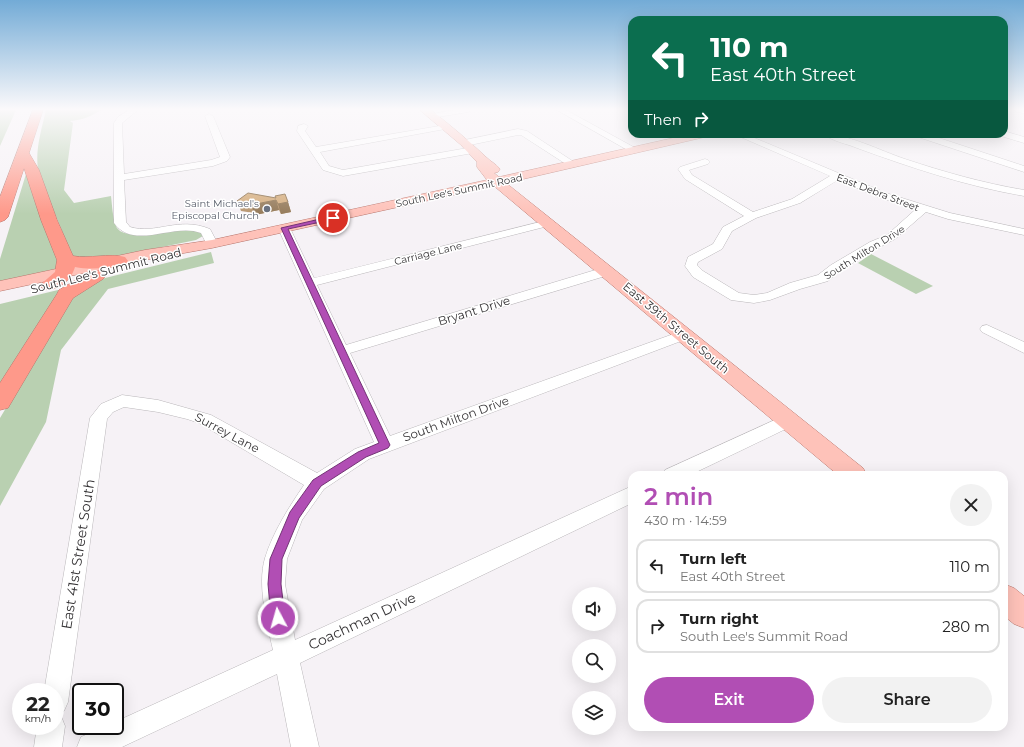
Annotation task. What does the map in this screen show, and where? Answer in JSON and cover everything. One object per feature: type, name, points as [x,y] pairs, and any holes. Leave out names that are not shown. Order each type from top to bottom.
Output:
[{"type":"highway","points":[[0,217],[26,145]]},
{"type":"highway","points":[[23,153],[32,170],[49,220],[60,278]]},
{"type":"highway","points":[[0,402],[60,278],[82,263],[119,261]]},
{"type":"highway","points":[[60,278],[97,275]]},
{"type":"main road","name":"South Lee's Summit Road","points":[[119,261],[212,244],[657,145]]},
{"type":"main road","name":"East 39th Street South","points":[[469,146],[483,161],[483,167],[490,176],[499,181],[850,471]]},
{"type":"main road","name":"South Lee's Summit Road","points":[[97,275],[146,264],[212,244]]},
{"type":"main road","name":"South Lee's Summit Road","points":[[7,289],[60,278]]},
{"type":"main road","points":[[1008,601],[1024,614]]},
{"type":"street","points":[[118,145],[120,223],[122,228],[129,232],[141,232],[179,226],[195,226],[206,231],[212,244]]},
{"type":"street","points":[[118,178],[221,160],[225,157],[220,145]]},
{"type":"street","points":[[310,145],[326,168],[343,173],[355,172],[473,145]]},
{"type":"street","points":[[314,150],[343,145]]},
{"type":"street","points":[[544,145],[572,164]]},
{"type":"street","points":[[625,145],[634,150]]},
{"type":"street","name":"East Debra Street","points":[[763,145],[882,195],[923,209],[1024,232]]},
{"type":"street","points":[[857,145],[933,173],[989,187],[1024,193]]},
{"type":"street","points":[[950,145],[1024,170]]},
{"type":"street","points":[[705,162],[683,169],[688,177],[752,216],[796,201],[836,176]]},
{"type":"street","name":"South Milton Drive","points":[[752,216],[727,229],[718,246],[692,260],[691,266],[698,274],[736,297],[754,299],[770,296],[795,286],[823,278],[840,264],[891,237],[923,209]]},
{"type":"street","name":"Carriage Lane","points":[[309,283],[548,222]]},
{"type":"street","points":[[284,228],[385,445]]},
{"type":"street","name":"Bryant Drive","points":[[341,351],[607,271]]},
{"type":"street","points":[[987,329],[1024,348]]},
{"type":"street","name":"South Milton Drive","points":[[305,747],[278,618],[274,584],[276,559],[294,516],[317,483],[362,454],[684,335]]},
{"type":"street","name":"Surrey Lane","points":[[107,408],[122,401],[158,406],[205,419],[317,483]]},
{"type":"street","name":"East 41st Street South","points":[[58,683],[100,418],[107,408]]},
{"type":"street","points":[[680,471],[788,420]]},
{"type":"street","name":"Coachman Drive","points":[[91,747],[628,496]]},
{"type":"street","points":[[48,747],[50,735]]},
{"type":"green space","points":[[39,145],[70,145],[64,190],[74,203],[111,196],[115,223],[118,229],[122,232],[135,234],[175,228],[199,230],[203,236],[196,240],[109,258],[77,259],[72,255],[39,175],[37,158]]},
{"type":"green space","points":[[26,174],[60,268],[0,282],[0,259]]},
{"type":"green space","points":[[211,252],[214,263],[108,289],[61,350],[46,422],[0,506],[0,418],[72,298],[101,279]]},
{"type":"green space","points":[[871,254],[933,286],[916,294],[858,263]]},
{"type":"green space","points":[[59,291],[0,392],[0,304]]},
{"type":"building","points":[[248,193],[276,198],[275,196],[285,194],[288,202],[278,204],[276,200],[251,205],[251,203],[237,201]]},
{"type":"place","name":"Saint Michael's Episcopal Church","points":[[267,209]]},
{"type":"route","points":[[278,618],[274,584],[276,559],[294,516],[317,483],[362,454],[385,445],[284,228],[333,218]]}]
